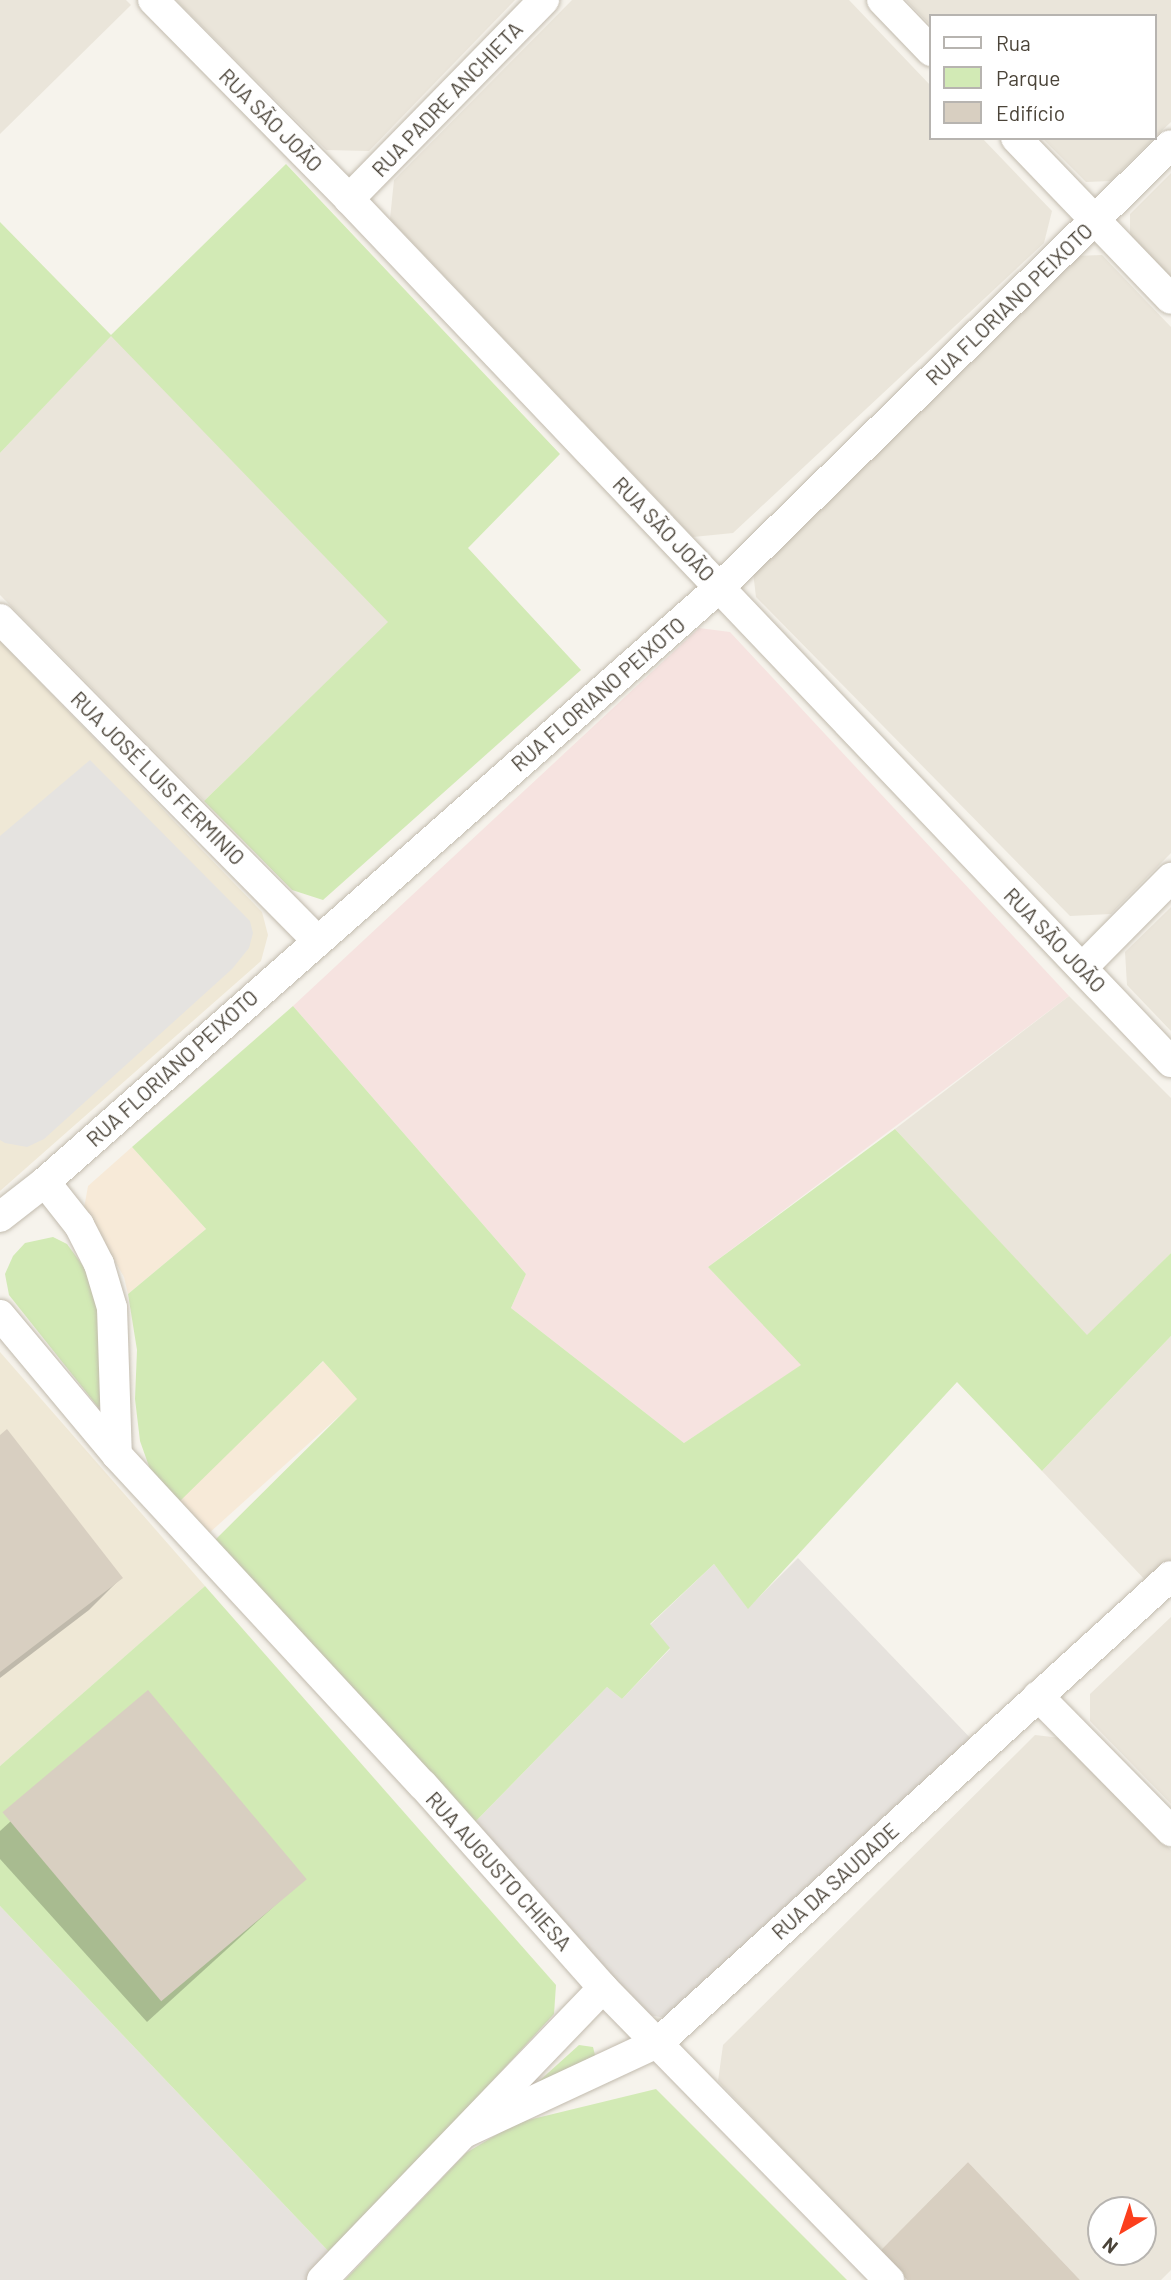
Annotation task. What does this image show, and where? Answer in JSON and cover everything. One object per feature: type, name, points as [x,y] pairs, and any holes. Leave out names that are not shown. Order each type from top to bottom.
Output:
[{"type":"street","name":"RUA SÃO JOÃO","points":[[153,0],[349,199],[1171,1062]]},
{"type":"street","name":"RUA PADRE ANCHIETA","points":[[349,199],[544,0]]},
{"type":"street","points":[[882,0],[930,50]]},
{"type":"street","points":[[1018,140],[1171,299]]},
{"type":"street","name":"RUA FLORIANO PEIXOTO","points":[[0,1216],[45,1182],[316,939],[720,587],[1171,145]]},
{"type":"street","name":"RUA JOSÉ LUIS FERMINIO","points":[[0,619],[316,939]]},
{"type":"street","points":[[1082,968],[1171,878]]},
{"type":"street","points":[[45,1182],[84,1235],[99,1264],[112,1308],[117,1455]]},
{"type":"street","name":"RUA AUGUSTO CHIESA","points":[[0,1315],[117,1455],[414,1775],[603,1988],[659,2042],[889,2280]]},
{"type":"street","name":"RUA DA SAUDADE","points":[[464,2133],[659,2042],[1171,1576]]},
{"type":"street","points":[[1038,1696],[1171,1831]]},
{"type":"street","name":"RUA DA SAUDADE","points":[[322,2280],[603,1988]]},
{"type":"shaded area","points":[[0,0],[126,0],[131,5],[0,134]]},
{"type":"shaded area","points":[[176,0],[515,0],[369,151],[326,150]]},
{"type":"shaded area","points":[[572,0],[849,0],[930,85],[930,140],[984,140],[1052,211],[1044,243],[733,533],[693,537],[390,219],[394,180]]},
{"type":"shaded area","points":[[906,0],[1171,0],[1171,122],[1157,135],[1157,14],[930,14],[930,25]]},
{"type":"shaded area","points":[[1044,140],[1152,140],[1111,181],[1086,182]]},
{"type":"shaded area","points":[[1171,173],[1171,282],[1130,239],[1130,214]]},
{"type":"shaded area","points":[[1102,255],[1171,327],[1171,853],[1111,914],[1070,916],[756,597],[753,572],[1073,256]]},
{"type":"shaded area","points":[[111,335],[389,622],[204,801],[0,595],[0,453]]},
{"type":"shaded area","points":[[699,628],[730,632],[1069,996],[708,1267],[802,1365],[684,1443],[511,1308],[526,1274],[293,1006]]},
{"type":"shaded area","points":[[0,641],[262,912],[268,935],[261,961],[0,1191]]},
{"type":"shaded area","points":[[90,760],[250,921],[253,933],[249,948],[232,969],[44,1139],[27,1147],[5,1143],[0,1140],[0,836]]},
{"type":"shaded area","points":[[1171,907],[1171,1031],[1127,985],[1125,952]]},
{"type":"shaded area","points":[[1069,996],[1171,1098],[1171,1253],[1087,1336],[895,1129]]},
{"type":"shaded area","points":[[132,1147],[206,1229],[128,1294],[124,1277],[84,1208],[88,1186]]},
{"type":"shaded area","points":[[1171,1336],[1171,1561],[1148,1583],[1042,1471]]},
{"type":"shaded area","points":[[0,1352],[205,1586],[0,1766]]},
{"type":"shaded area","points":[[324,1361],[358,1399],[208,1534],[174,1496]]},
{"type":"shaded area","points":[[798,1558],[977,1745],[684,2021],[648,2015],[473,1824],[607,1687],[622,1699],[670,1649],[650,1625],[714,1564],[748,1608]]},
{"type":"shaded area","points":[[1171,1617],[1171,1804],[1090,1721],[1090,1694]]},
{"type":"shaded area","points":[[1035,1735],[1061,1738],[1171,1850],[1171,2270],[1161,2280],[1080,2280],[968,2162],[880,2251],[718,2081],[723,2045]]},
{"type":"shaded area","points":[[0,1906],[332,2255],[306,2280],[0,2280]]},
{"type":"green space","points":[[286,164],[560,454],[468,548],[581,670],[323,900],[292,890],[204,801],[388,622],[111,336],[0,453],[0,222],[111,335]]},
{"type":"green space","points":[[293,1006],[526,1274],[511,1308],[684,1443],[801,1365],[708,1267],[895,1129],[1087,1335],[1171,1253],[1171,1336],[1042,1471],[957,1382],[748,1609],[714,1564],[650,1624],[670,1648],[622,1699],[607,1687],[473,1824],[214,1541],[357,1399],[323,1361],[179,1502],[151,1472],[140,1441],[135,1399],[137,1350],[128,1294],[206,1229],[132,1147]]},
{"type":"green space","points":[[53,1237],[67,1244],[89,1274],[104,1329],[105,1405],[98,1407],[9,1295],[5,1274],[13,1256],[25,1243]]},
{"type":"green space","points":[[205,1586],[556,1985],[554,2014],[332,2255],[0,1906],[0,1766]]},
{"type":"green space","points":[[579,2045],[593,2047],[596,2059],[527,2092]]},
{"type":"green space","points":[[656,2089],[847,2280],[345,2280],[466,2153],[516,2123]]},
{"type":"building","points":[[7,1429],[123,1578],[0,1672],[0,1435]]},
{"type":"building","points":[[148,1690],[307,1879],[161,2001],[2,1812]]},
{"type":"building","points":[[968,2162],[1080,2280],[907,2280],[880,2251]]}]
